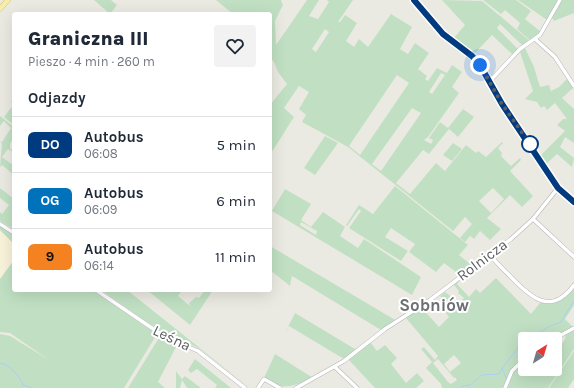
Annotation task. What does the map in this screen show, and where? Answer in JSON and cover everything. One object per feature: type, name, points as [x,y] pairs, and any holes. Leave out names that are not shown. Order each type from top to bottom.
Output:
[{"type":"main road","points":[[0,9],[8,0]]},
{"type":"street","points":[[414,0],[443,34],[476,61],[490,81],[502,104],[558,188],[574,202]]},
{"type":"street","points":[[490,81],[520,49],[535,39],[544,29],[560,0]]},
{"type":"street","points":[[535,39],[555,58],[574,86]]},
{"type":"street","name":"Rolnicza","points":[[296,388],[335,367],[385,329],[430,300],[533,219],[558,188]]},
{"type":"street","points":[[533,219],[574,257]]},
{"type":"street","points":[[0,224],[12,232]]},
{"type":"street","points":[[490,254],[525,291],[536,300],[548,302],[556,300],[564,295],[574,285]]},
{"type":"street","name":"Leśna","points":[[99,292],[165,337],[198,351],[245,388]]},
{"type":"street","points":[[562,335],[574,328]]},
{"type":"street","points":[[505,388],[512,370],[518,364]]},
{"type":"street","points":[[335,367],[356,388]]},
{"type":"street","points":[[258,388],[261,381],[266,379],[280,388]]},
{"type":"shaded area","points":[[0,230],[12,242],[12,263],[0,279]]},
{"type":"green space","points":[[94,0],[111,0],[117,5],[112,12],[108,12]]},
{"type":"green space","points":[[216,0],[281,0],[283,5],[275,21],[276,45],[307,0],[319,0],[309,16],[318,19],[329,2],[327,0],[353,0],[338,22],[340,22],[345,15],[357,23],[346,41],[354,47],[359,39],[368,47],[391,14],[412,27],[400,49],[408,54],[415,43],[429,53],[418,69],[427,76],[425,79],[428,81],[437,68],[447,73],[452,65],[462,72],[452,87],[459,93],[428,137],[424,140],[431,144],[433,140],[429,138],[440,122],[448,128],[463,109],[474,117],[458,137],[449,129],[429,154],[423,150],[396,183],[410,194],[436,163],[445,171],[466,145],[476,153],[478,151],[486,157],[502,142],[503,143],[498,148],[502,153],[501,156],[511,166],[520,158],[521,160],[510,171],[533,196],[522,207],[510,195],[487,218],[501,229],[490,240],[480,231],[474,239],[470,236],[465,242],[460,238],[472,224],[465,217],[453,231],[348,147],[302,122],[306,115],[299,109],[309,92],[299,86],[284,108],[294,117],[272,152],[272,103],[287,84],[278,72],[272,60],[272,12],[231,12]],"holes":[[[325,29],[329,32],[316,52],[312,49]],[[441,73],[445,75],[432,94],[429,92]],[[397,75],[409,83],[360,155],[349,146]],[[412,108],[421,113],[381,171],[372,164]],[[493,188],[504,199],[491,213],[479,201]]]},
{"type":"green space","points":[[442,0],[482,1],[530,41],[523,46],[500,24],[497,28],[519,50],[513,55],[492,35],[473,55],[452,40],[465,25]]},
{"type":"green space","points":[[483,0],[516,0],[531,11],[525,19],[541,32],[531,41],[517,29],[520,23],[505,10],[501,14]]},
{"type":"green space","points":[[518,0],[558,0],[547,20]]},
{"type":"green space","points":[[561,0],[574,0],[574,13],[554,21],[551,16]]},
{"type":"green space","points":[[525,48],[534,67],[540,87],[549,85],[551,91],[559,87],[567,79],[573,88],[562,98],[574,109],[574,143],[565,137],[560,147],[574,158],[572,167],[557,154],[545,165],[540,156],[565,131],[557,125],[563,119],[567,119],[555,103],[547,110],[544,106],[541,108],[537,102],[525,99],[533,91],[520,52]]},
{"type":"green space","points":[[12,107],[12,123],[4,117]]},
{"type":"green space","points":[[0,116],[12,125],[12,140],[10,148],[12,152],[8,149],[2,157],[12,164],[12,173],[2,165],[0,167],[2,144],[0,141],[2,142],[11,128],[4,121],[0,126]]},
{"type":"green space","points":[[325,136],[338,143],[315,175],[304,168]]},
{"type":"green space","points":[[453,143],[462,149],[452,161],[443,155]]},
{"type":"green space","points":[[395,186],[468,245],[459,255],[470,264],[469,268],[460,275],[444,263],[436,272],[409,252],[415,244],[391,228],[385,237],[408,251],[401,261],[349,228],[361,211],[359,209],[347,226],[346,225],[359,205],[373,214]]},
{"type":"green space","points":[[0,188],[12,197],[12,228],[0,221],[0,212],[2,214],[9,205],[0,198]]},
{"type":"green space","points":[[285,189],[311,204],[301,220],[311,227],[323,212],[345,227],[340,236],[358,248],[364,239],[421,277],[412,295],[272,211]],"holes":[[[301,222],[317,231],[316,235],[300,225]]]},
{"type":"green space","points":[[0,226],[12,235],[12,242],[0,230]]},
{"type":"green space","points":[[272,247],[397,321],[375,336],[381,330],[292,276],[290,286],[272,272]]},
{"type":"green space","points":[[12,263],[12,292],[96,292],[157,334],[124,388],[0,388],[0,334],[10,336],[49,360],[10,333],[0,332],[0,279]]},
{"type":"green space","points":[[462,277],[457,284],[469,297],[476,289],[480,293],[496,278],[531,314],[540,303],[555,301],[563,297],[574,287],[574,305],[565,319],[573,327],[562,333],[562,332],[518,332],[518,376],[556,376],[548,388],[442,388],[441,384],[426,368],[432,362],[421,349],[424,347],[435,360],[438,356],[406,318],[421,307],[439,327],[449,317],[445,312],[451,306],[440,296],[445,292],[459,303],[464,298],[458,293],[459,291],[453,284]],"holes":[[[454,355],[461,363],[450,372],[444,364]],[[438,359],[454,378],[455,377],[457,380],[451,384],[448,382],[433,363]]]},
{"type":"green space","points":[[104,292],[130,292],[250,388],[200,349],[183,340],[169,336]]},
{"type":"green space","points":[[149,292],[181,292],[178,296],[190,306],[189,303],[196,297],[199,298],[204,292],[212,292],[190,325]]},
{"type":"green space","points":[[295,313],[355,349],[366,343],[344,359],[289,326],[284,335]]},
{"type":"green space","points":[[574,329],[574,349],[562,367],[562,344],[566,334]]},
{"type":"green space","points":[[160,336],[176,347],[158,382],[165,388],[128,388]]},
{"type":"green space","points":[[370,342],[377,351],[385,345],[397,358],[391,364],[406,383],[417,373],[424,381],[416,388],[375,388],[348,359]]},
{"type":"green space","points":[[574,351],[574,379],[568,388],[549,388],[557,376],[562,376],[562,369]]},
{"type":"green space","points":[[275,354],[312,377],[287,386],[279,386],[264,378]]},
{"type":"green space","points":[[195,359],[231,388],[215,388],[217,385],[197,369],[191,373],[188,370]]},
{"type":"green space","points":[[176,371],[182,379],[185,376],[201,388],[187,388],[182,380],[180,388],[176,388]]},
{"type":"waterway","points":[[541,332],[550,326],[561,322],[574,301]]},
{"type":"waterway","points":[[461,388],[462,386],[470,385],[482,375],[499,374],[518,348]]},
{"type":"waterway","points":[[0,363],[14,371],[23,385],[32,388]]},
{"type":"waterway","points":[[502,368],[507,380]]},
{"type":"bus line","name":"DO","points":[[414,0],[443,34],[472,56],[480,65],[487,74],[502,104],[558,188],[574,202]]},
{"type":"district","name":"Sobniów","points":[[434,305]]},
{"type":"route","points":[[480,65],[487,74],[502,104],[532,147],[530,144]]}]
